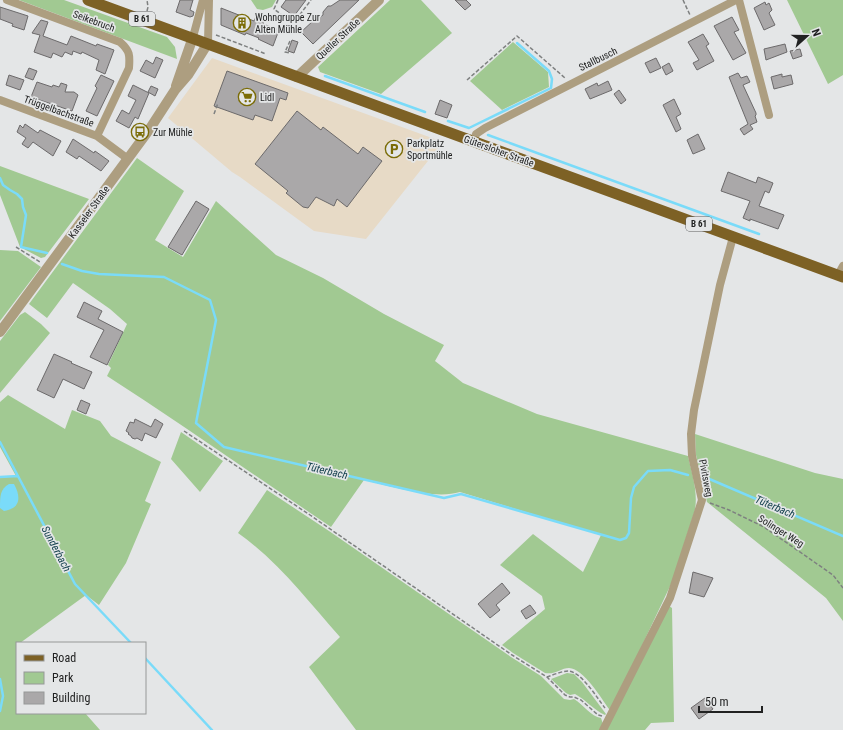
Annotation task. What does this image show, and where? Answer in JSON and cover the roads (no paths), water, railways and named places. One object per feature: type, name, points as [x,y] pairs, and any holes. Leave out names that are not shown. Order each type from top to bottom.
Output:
[{"type":"main road","name":"Gütersloher Straße","points":[[88,0],[733,236],[841,273]]},
{"type":"street","name":"Seikebruch","points":[[7,0],[120,42],[127,48],[130,57],[129,68],[97,136]]},
{"type":"street","points":[[193,38],[203,0]]},
{"type":"street","points":[[208,43],[209,0]]},
{"type":"street","name":"Queller Straße","points":[[297,77],[379,0]]},
{"type":"street","name":"Stallbusch","points":[[474,141],[476,134],[484,128],[738,0],[769,115]]},
{"type":"street","name":"Kasseler Straße","points":[[175,90],[193,38]]},
{"type":"street","name":"Kasseler Straße","points":[[0,332],[128,159],[175,90],[188,75],[208,43]]},
{"type":"street","name":"Trüggelbachstraße","points":[[0,100],[97,136],[128,159]]},
{"type":"street","name":"Pivitsweg","points":[[603,730],[670,598],[702,500],[692,456],[690,434],[720,285],[733,236]]},
{"type":"water","points":[[9,484],[14,484],[18,493],[18,501],[10,510],[4,511],[0,508],[0,496],[4,488]]},
{"type":"waterway","points":[[448,121],[469,128],[551,88],[552,79],[549,71],[517,43]]},
{"type":"waterway","points":[[325,76],[425,112]]},
{"type":"waterway","points":[[488,135],[759,234]]},
{"type":"waterway","name":"Tüterbach","points":[[0,178],[3,185],[22,199],[26,215],[21,247],[47,253]]},
{"type":"waterway","name":"Tüterbach","points":[[62,264],[82,271],[99,274],[164,277],[210,300],[216,320],[196,423],[224,447],[444,498],[461,494],[620,540],[626,538],[629,533],[631,498],[634,487],[648,471],[670,470],[688,475]]},
{"type":"waterway","name":"Sunderbach","points":[[0,442],[75,584],[130,642]]},
{"type":"waterway","points":[[0,477],[18,476]]},
{"type":"waterway","name":"Tüterbach","points":[[707,478],[843,536]]},
{"type":"waterway","name":"Sunderbach","points":[[146,659],[212,730]]},
{"type":"waterway","points":[[0,679],[3,696],[0,711]]},
{"type":"place","name":"Wohngruppe Zur Alten Mühle","points":[[242,23]]},
{"type":"place","name":"Lidl","points":[[247,97]]},
{"type":"place","name":"Zur Mühle","points":[[140,132]]},
{"type":"place","name":"Parkplatz Sportmühle","points":[[394,149]]}]
